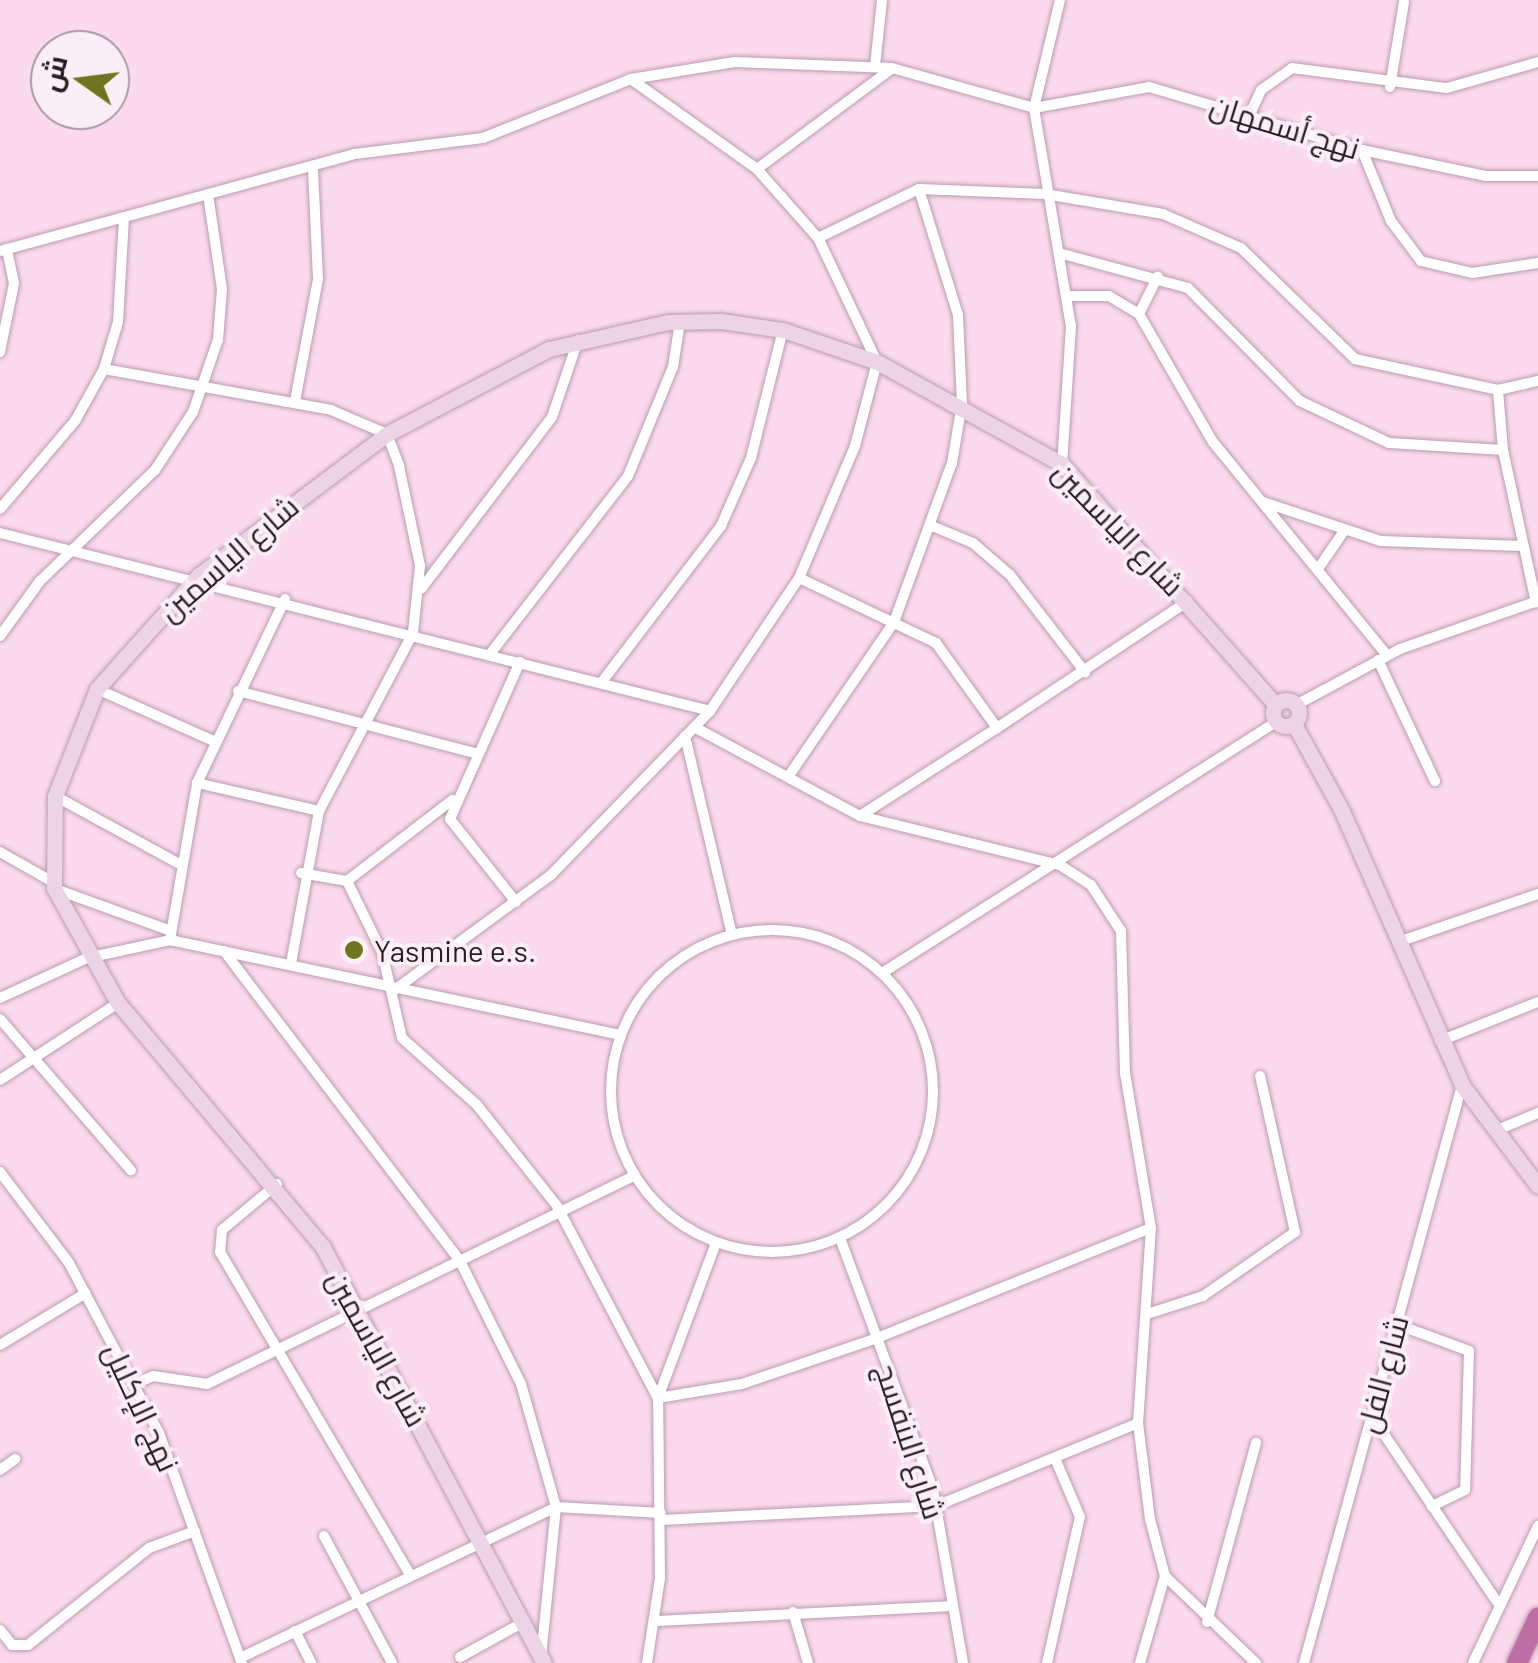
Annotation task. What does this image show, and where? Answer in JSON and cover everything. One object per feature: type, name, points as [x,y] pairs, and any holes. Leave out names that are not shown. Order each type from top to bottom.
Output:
[{"type":"highway","points":[[1517,1663],[1538,1618]]},
{"type":"street","points":[[874,66],[882,0]]},
{"type":"street","points":[[1060,0],[1034,108],[1045,194],[1067,296],[1074,381],[1062,464]]},
{"type":"street","points":[[1390,87],[1406,1]]},
{"type":"street","points":[[1250,114],[1261,90],[1292,68],[1390,87],[1447,88],[1538,62]]},
{"type":"street","points":[[0,352],[14,283],[4,250],[313,167],[483,138],[632,79],[720,63],[874,66],[1034,108]]},
{"type":"street","points":[[757,169],[892,68]]},
{"type":"street","points":[[393,991],[516,902],[710,711],[800,578],[828,525],[877,362],[818,238],[757,169],[632,79]]},
{"type":"street","name":"نهج أسمهان","points":[[1034,108],[1136,86],[1250,114],[1362,150],[1486,176],[1538,176]]},
{"type":"street","points":[[1362,150],[1391,221],[1421,260],[1472,274],[1538,263]]},
{"type":"street","points":[[296,400],[318,279],[313,167]]},
{"type":"street","points":[[818,238],[919,190],[1045,194],[1213,229],[1355,358],[1498,390],[1538,381]]},
{"type":"street","points":[[788,777],[894,622],[932,526],[962,404],[958,316],[919,190]]},
{"type":"street","points":[[0,636],[176,444],[205,385],[222,289],[208,194]]},
{"type":"street","points":[[0,509],[75,421],[104,369],[118,322],[124,219]]},
{"type":"street","points":[[1058,253],[1158,276],[1211,306],[1270,376],[1340,422],[1389,443],[1504,450]]},
{"type":"street","points":[[1140,314],[1158,276]]},
{"type":"street","points":[[1067,296],[1109,296],[1140,314],[1193,412],[1383,658],[1435,781]]},
{"type":"street","points":[[490,654],[628,476],[673,367],[680,322]]},
{"type":"street","name":"شارع الياسمين","points":[[542,1660],[358,1310],[277,1183],[118,1003],[87,958],[53,884],[55,796],[96,690],[199,576],[387,434],[483,379],[578,340],[680,322],[783,330],[877,362],[962,404],[1062,464],[1189,601],[1276,714]]},
{"type":"street","points":[[601,683],[721,526],[752,458],[783,330]]},
{"type":"street","points":[[420,590],[552,417],[578,340]]},
{"type":"street","points":[[104,369],[296,400],[387,434],[414,526],[420,590],[412,633],[361,722],[319,811],[301,873],[292,963]]},
{"type":"street","points":[[882,972],[1060,864],[1276,714],[1383,658],[1537,601],[1504,450],[1498,390]]},
{"type":"street","points":[[1262,501],[1344,531],[1441,547],[1522,546]]},
{"type":"street","points":[[932,526],[973,543],[1010,575],[1084,672]]},
{"type":"street","points":[[1318,569],[1344,531]]},
{"type":"street","points":[[0,533],[199,576],[710,711]]},
{"type":"street","points":[[800,578],[942,648],[998,728]]},
{"type":"street","points":[[170,936],[178,863],[197,784],[214,741],[285,599]]},
{"type":"street","points":[[860,816],[1189,601]]},
{"type":"street","points":[[301,873],[348,880],[452,800],[520,662]]},
{"type":"street","points":[[96,690],[214,741]]},
{"type":"street","points":[[238,691],[475,753]]},
{"type":"street","points":[[1296,706],[1294,724],[1398,942],[1440,1042],[1462,1085],[1538,1186]]},
{"type":"street","points":[[1276,714],[1294,724]]},
{"type":"street","points":[[689,732],[788,777],[860,816],[1060,864],[1091,885],[1121,931],[1125,1073],[1152,1228],[1138,1423],[1165,1576],[1140,1663]]},
{"type":"street","points":[[689,732],[732,935]]},
{"type":"street","points":[[197,784],[319,811]]},
{"type":"street","points":[[55,796],[178,863]]},
{"type":"street","points":[[452,800],[457,836],[516,902]]},
{"type":"street","points":[[0,852],[53,884],[170,936],[393,991],[622,1035]]},
{"type":"street","points":[[348,880],[393,991],[402,1038],[478,1106],[557,1206],[658,1398]]},
{"type":"street","points":[[1398,942],[1538,894]]},
{"type":"street","points":[[811,934],[882,972],[925,1040],[932,1111],[896,1194],[840,1238],[770,1252],[716,1242],[670,1216],[635,1175],[612,1106],[622,1035],[660,975],[732,935],[811,934]]},
{"type":"street","points":[[0,998],[87,958],[170,936]]},
{"type":"street","points":[[224,951],[459,1259],[520,1384],[556,1507],[542,1660]]},
{"type":"street","points":[[1440,1042],[1538,1002]]},
{"type":"street","points":[[0,1080],[118,1003]]},
{"type":"street","points":[[0,1019],[131,1170]]},
{"type":"street","points":[[1147,1314],[1203,1296],[1296,1232],[1260,1076]]},
{"type":"street","name":"شارع الفل","points":[[1304,1663],[1462,1085]]},
{"type":"street","points":[[1496,1131],[1538,1114]]},
{"type":"street","name":"نهج الإكليل","points":[[0,1172],[86,1293],[134,1384],[195,1531],[241,1660]]},
{"type":"street","points":[[134,1384],[153,1376],[207,1384],[557,1206],[635,1175]]},
{"type":"street","points":[[277,1183],[217,1238],[410,1574]]},
{"type":"street","points":[[658,1398],[742,1384],[877,1338],[1152,1228]]},
{"type":"street","name":"شارع البنفسج","points":[[840,1238],[936,1506],[963,1663]]},
{"type":"street","points":[[647,1663],[657,1621],[661,1516],[658,1398],[716,1242]]},
{"type":"street","points":[[0,1345],[86,1293]]},
{"type":"street","points":[[1396,1324],[1469,1351],[1465,1490],[1432,1506]]},
{"type":"street","points":[[1370,1415],[1498,1602]]},
{"type":"street","points":[[241,1660],[481,1539],[556,1507],[661,1516],[936,1506],[1138,1423]]},
{"type":"street","points":[[1207,1622],[1256,1443]]},
{"type":"street","points":[[1046,1663],[1080,1517],[1055,1458]]},
{"type":"street","points":[[0,1470],[14,1459]]},
{"type":"street","points":[[1473,1663],[1498,1602],[1538,1526]]},
{"type":"street","points":[[0,1630],[12,1646],[28,1645],[149,1548],[195,1531]]},
{"type":"street","points":[[324,1536],[392,1663]]},
{"type":"street","points":[[1165,1576],[1207,1622],[1256,1663]]},
{"type":"street","points":[[657,1621],[953,1606]]},
{"type":"street","points":[[792,1612],[808,1663]]},
{"type":"street","points":[[460,1657],[522,1623]]},
{"type":"street","points":[[295,1631],[310,1663]]},
{"type":"place","name":"Yasmine e.s.","points":[[354,950]]}]
